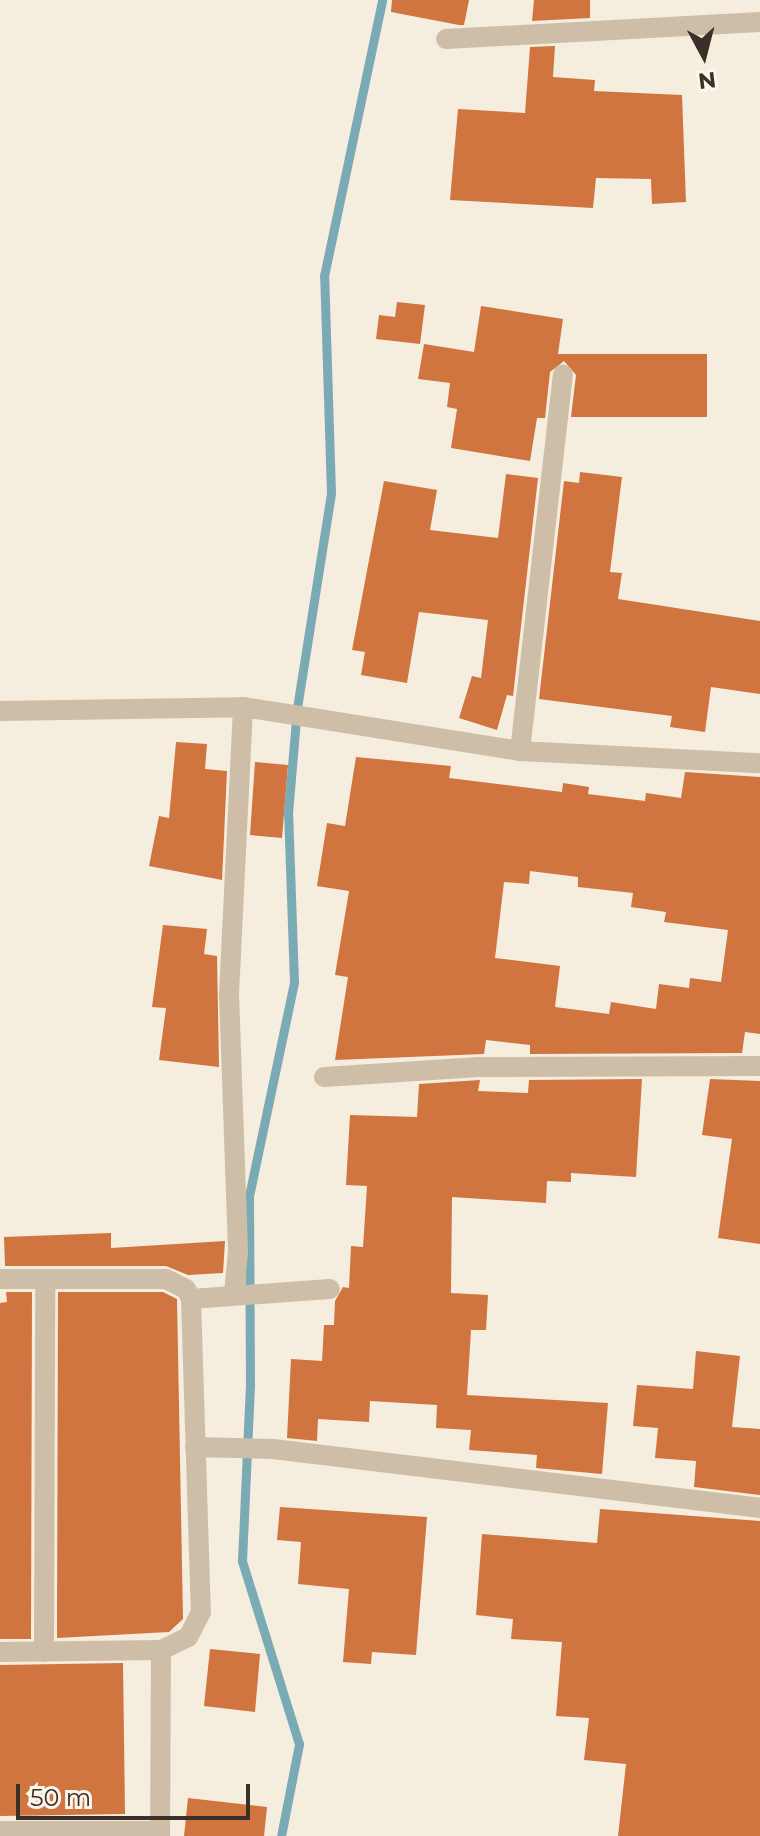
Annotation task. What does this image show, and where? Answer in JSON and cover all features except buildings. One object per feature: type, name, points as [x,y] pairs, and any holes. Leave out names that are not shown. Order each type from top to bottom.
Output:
[{"type":"street","points":[[446,39],[760,22]]},
{"type":"street","points":[[520,751],[563,374]]},
{"type":"street","points":[[243,707],[229,994],[238,1251],[247,1295]]},
{"type":"street","points":[[0,711],[243,707],[520,751],[760,763]]},
{"type":"street","points":[[324,1077],[479,1067],[760,1066]]},
{"type":"street","points":[[0,1279],[166,1279],[186,1289],[191,1299],[201,1612],[188,1637],[161,1650],[0,1652]]},
{"type":"street","points":[[44,1652],[45,1279]]},
{"type":"street","points":[[191,1299],[330,1289]]},
{"type":"street","points":[[195,1447],[273,1449],[760,1508]]},
{"type":"street","points":[[0,1831],[160,1834],[161,1650]]},
{"type":"waterway","points":[[281,1836],[299,1744],[242,1561],[250,1384],[249,1196],[294,982],[288,813],[297,708],[331,493],[324,276],[382,0]]}]
